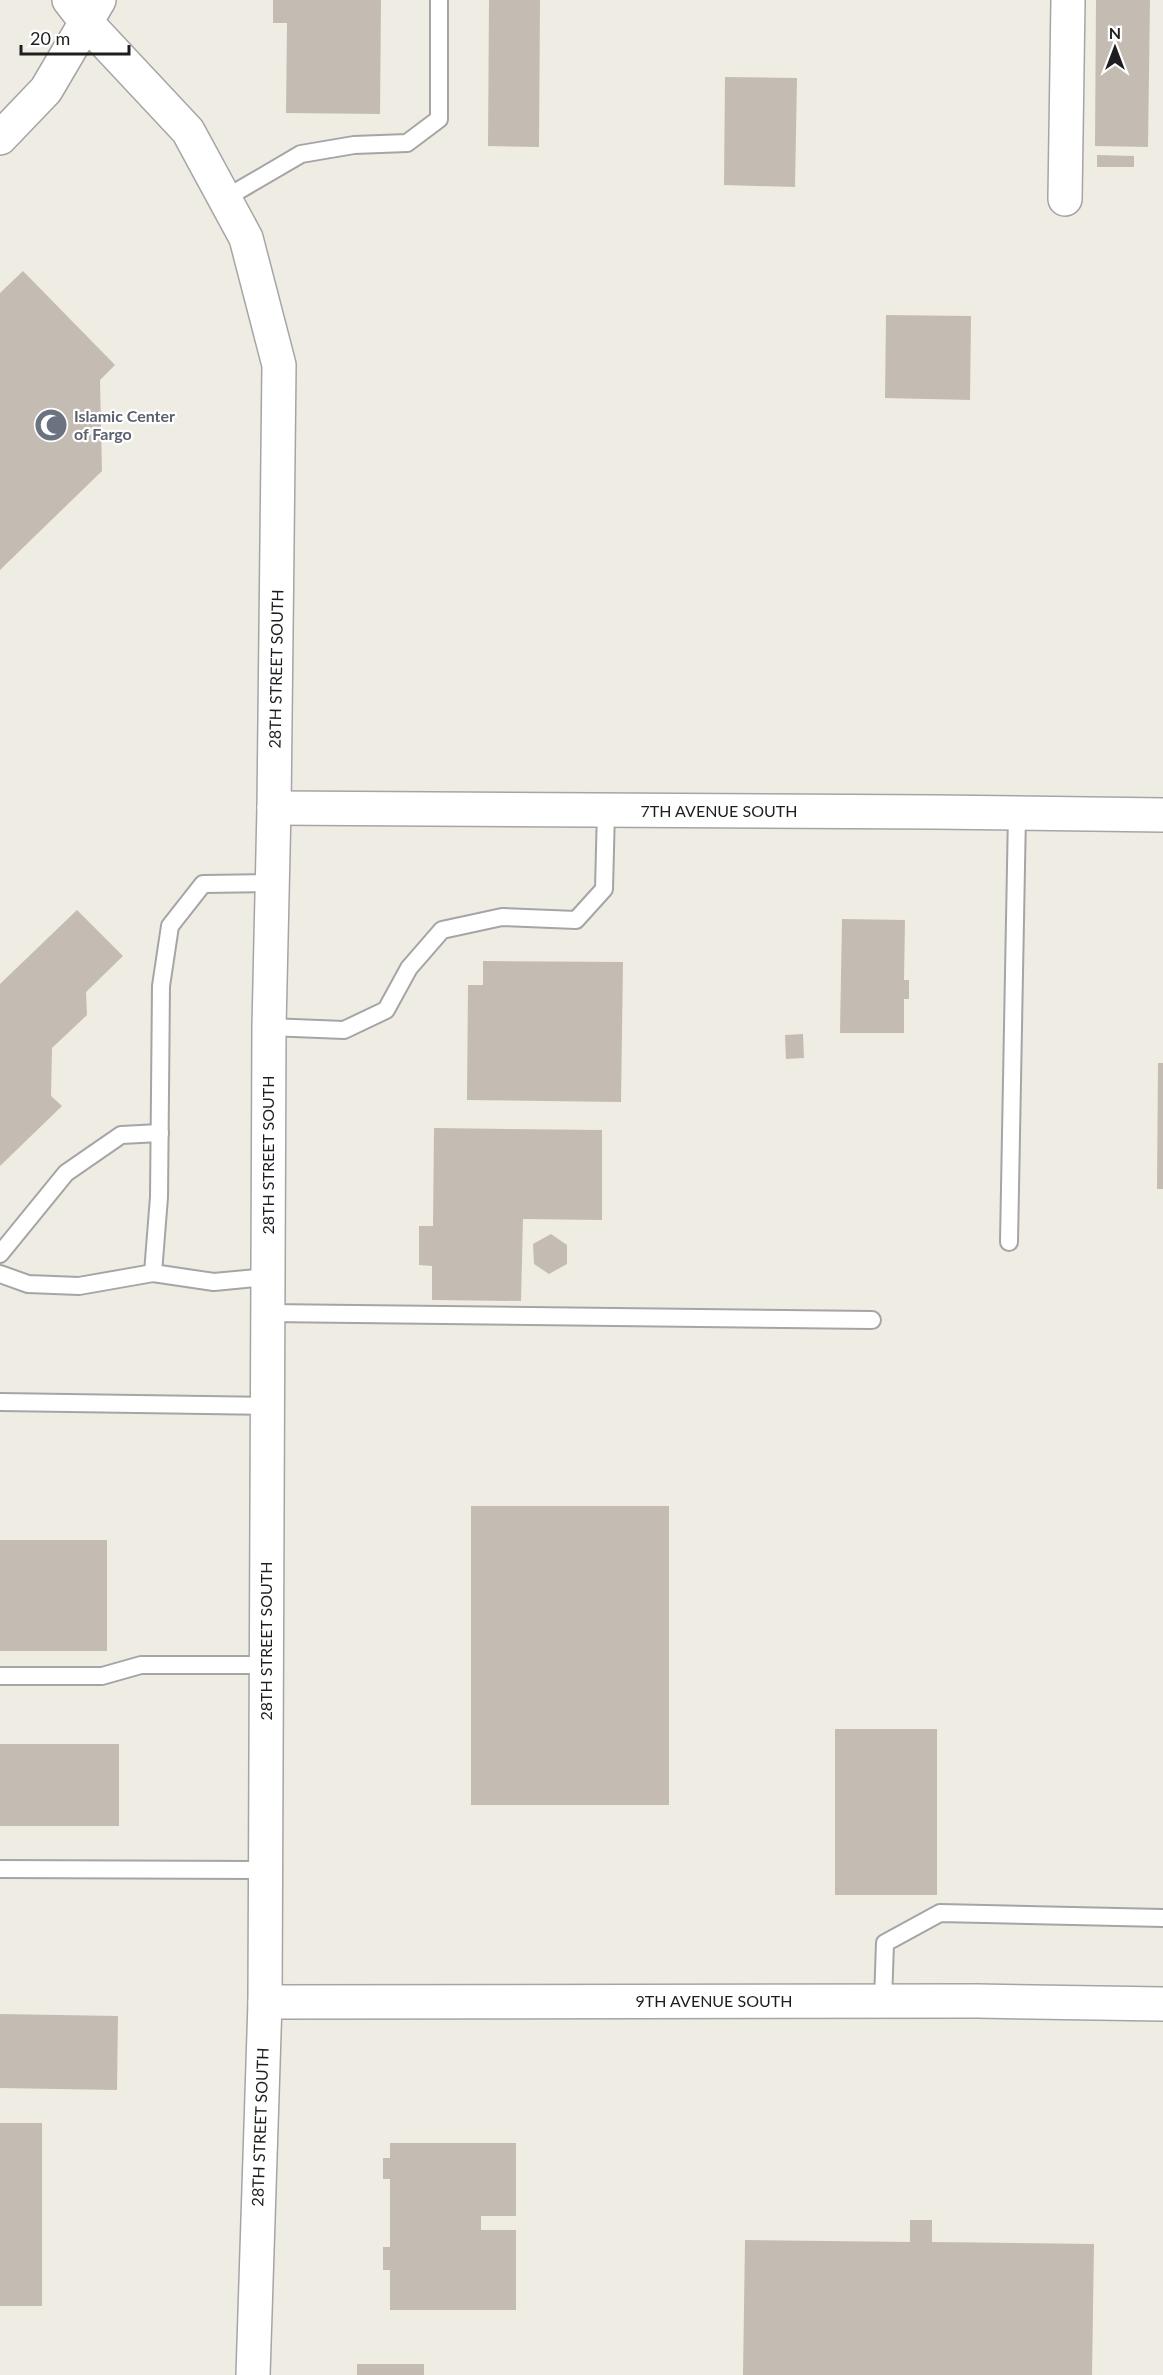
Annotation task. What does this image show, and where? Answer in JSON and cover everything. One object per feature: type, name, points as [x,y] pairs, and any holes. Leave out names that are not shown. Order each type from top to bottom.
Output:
[{"type":"street","points":[[1065,199],[1068,0]]},
{"type":"street","name":"28TH STREET SOUTH","points":[[85,7],[188,131],[246,238],[279,365],[269,1027],[265,2001],[253,2375]]},
{"type":"street","points":[[0,138],[46,90],[85,7]]},
{"type":"street","name":"7TH AVENUE SOUTH","points":[[274,808],[1163,816]]},
{"type":"street","name":"9TH AVENUE SOUTH","points":[[265,2001],[884,2001],[1163,2004]]},
{"type":"lane","points":[[224,199],[301,154],[354,145],[407,143],[439,119],[439,0]]},
{"type":"lane","points":[[269,1027],[344,1030],[386,1010],[409,968],[441,930],[502,917],[576,920],[604,889],[606,810]]},
{"type":"lane","points":[[1009,1242],[1017,813]]},
{"type":"lane","points":[[153,1273],[159,1197],[161,986],[170,926],[203,884],[272,883]]},
{"type":"lane","points":[[0,1254],[66,1173],[121,1135],[160,1133]]},
{"type":"lane","points":[[0,1274],[28,1284],[79,1286],[153,1273],[214,1282],[267,1277]]},
{"type":"lane","points":[[267,1313],[872,1320]]},
{"type":"lane","points":[[0,1402],[266,1406]]},
{"type":"lane","points":[[0,1676],[102,1676],[141,1665],[265,1665]]},
{"type":"lane","points":[[0,1869],[265,1869]]},
{"type":"lane","points":[[884,2001],[885,1943],[940,1913],[1163,1918]]},
{"type":"building","points":[[273,0],[381,0],[380,114],[286,113],[287,23],[273,23]]},
{"type":"building","points":[[489,0],[540,0],[539,147],[488,146]]},
{"type":"building","points":[[1096,0],[1150,0],[1148,147],[1095,146]]},
{"type":"building","points":[[725,77],[797,78],[795,187],[724,185]]},
{"type":"building","points":[[1097,155],[1134,156],[1134,167],[1097,167]]},
{"type":"building","name":"Islamic Center of Fargo","points":[[23,271],[115,365],[100,380],[102,471],[0,570],[0,293]]},
{"type":"building","points":[[886,315],[971,316],[970,400],[885,398]]},
{"type":"building","points":[[77,910],[123,956],[86,992],[87,1015],[52,1048],[51,1096],[62,1106],[0,1166],[0,984]]},
{"type":"building","points":[[842,919],[905,920],[904,980],[909,980],[909,999],[904,999],[904,1033],[840,1033]]},
{"type":"building","points":[[483,961],[623,962],[621,1102],[467,1100],[468,985],[483,985]]},
{"type":"building","points":[[803,1034],[804,1058],[786,1059],[785,1035]]},
{"type":"building","points":[[1158,1063],[1163,1063],[1163,1189],[1157,1189]]},
{"type":"building","points":[[434,1128],[602,1130],[602,1220],[523,1219],[521,1301],[432,1300],[432,1266],[419,1265],[419,1226],[433,1226]]},
{"type":"building","points":[[551,1234],[567,1245],[567,1264],[549,1274],[534,1264],[533,1244]]},
{"type":"building","points":[[471,1506],[669,1506],[669,1805],[471,1805]]},
{"type":"building","points":[[0,1540],[107,1540],[107,1651],[0,1651]]},
{"type":"building","points":[[835,1729],[937,1729],[937,1895],[835,1895]]},
{"type":"building","points":[[0,1744],[119,1744],[119,1826],[0,1826]]},
{"type":"building","points":[[0,2014],[118,2016],[117,2090],[0,2088]]},
{"type":"building","points":[[0,2123],[42,2123],[42,2306],[0,2306]]},
{"type":"building","points":[[390,2143],[516,2143],[516,2216],[481,2216],[481,2230],[516,2230],[516,2310],[390,2310],[390,2270],[383,2270],[383,2247],[390,2247],[390,2179],[383,2179],[383,2158],[390,2158]]},
{"type":"building","points":[[910,2220],[932,2220],[932,2242],[1094,2244],[1092,2375],[743,2375],[745,2240],[910,2242]]},
{"type":"building","points":[[357,2364],[424,2364],[424,2375],[357,2375]]},
{"type":"place","name":"Islamic Center of Fargo","points":[[51,425]]}]
